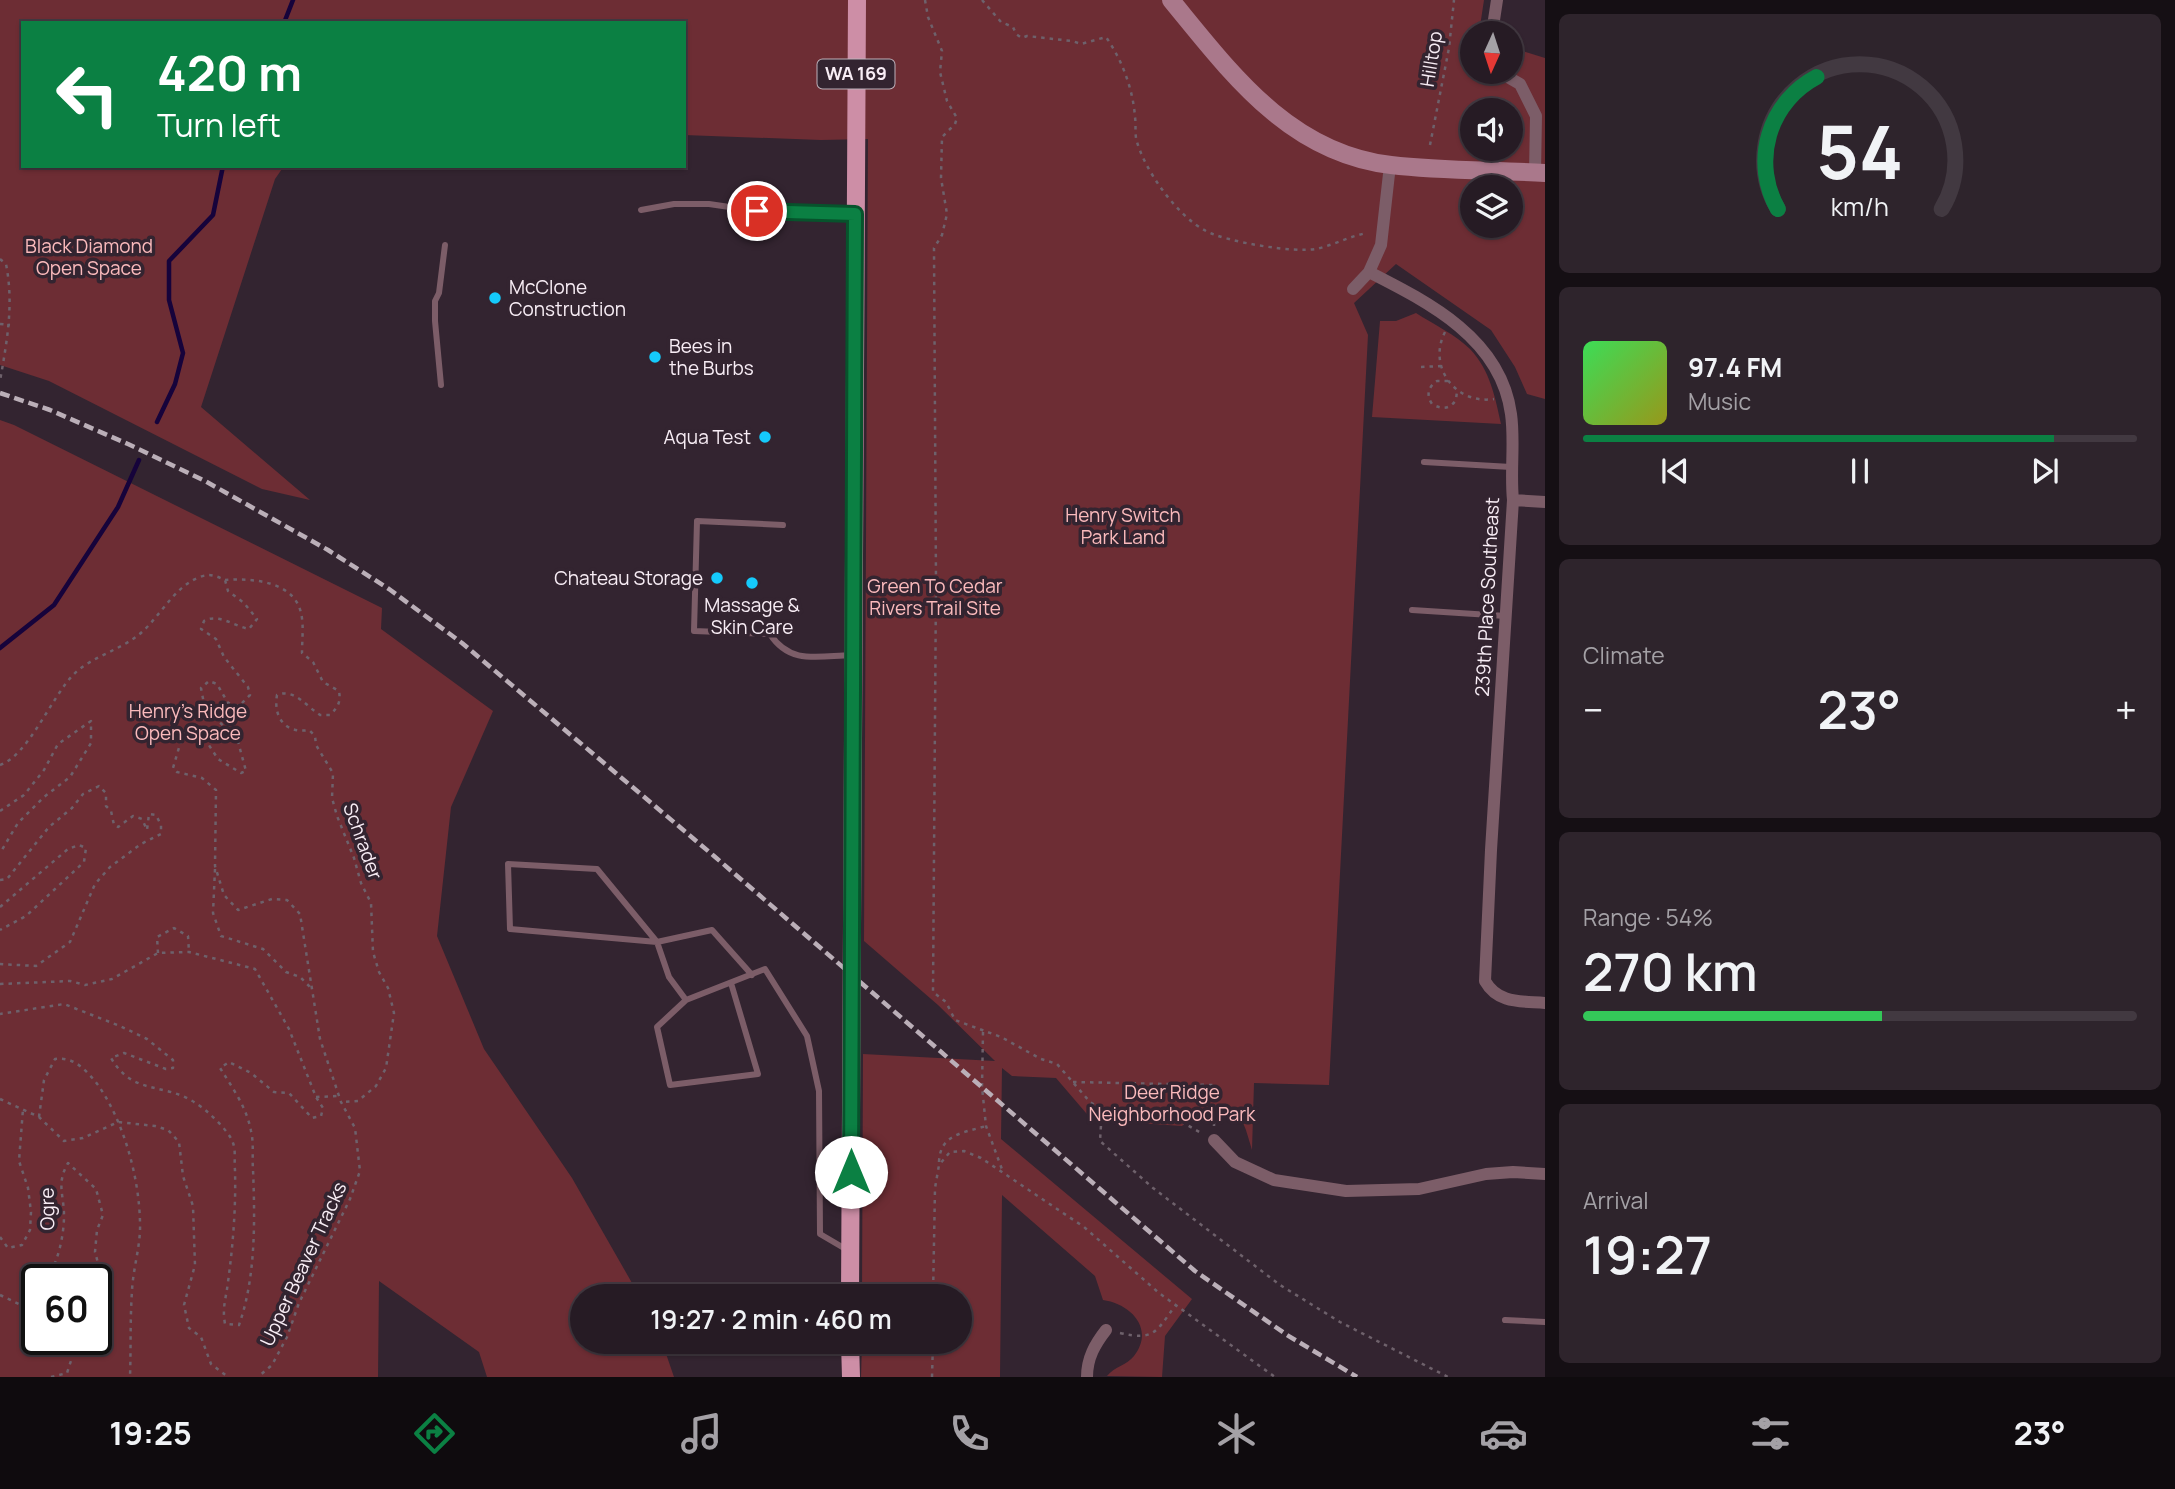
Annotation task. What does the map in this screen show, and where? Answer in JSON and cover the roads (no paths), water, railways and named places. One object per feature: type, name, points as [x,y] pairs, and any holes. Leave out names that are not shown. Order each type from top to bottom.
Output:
[{"type":"main road","name":"WA 169","points":[[850,1284],[857,0]]},
{"type":"main road","points":[[850,1354],[851,1377]]},
{"type":"street","points":[[1171,0],[1232,74],[1270,111],[1322,144],[1390,165],[1540,173],[1536,116],[1518,84]]},
{"type":"street","points":[[1494,21],[1497,0]]},
{"type":"street","points":[[1353,289],[1369,272],[1379,253],[1390,165]]},
{"type":"street","name":"239th Place Southeast","points":[[1369,272],[1400,288],[1470,334],[1492,360],[1508,397],[1513,433],[1513,500],[1485,981],[1498,997],[1545,1003]]},
{"type":"street","points":[[1513,500],[1545,502]]},
{"type":"street","points":[[1214,1140],[1235,1162],[1274,1180],[1346,1191],[1419,1189],[1486,1174],[1545,1174]]},
{"type":"street","points":[[1087,1377],[1087,1366],[1093,1350],[1106,1330]]},
{"type":"lane","points":[[641,210],[674,204],[709,204],[757,211],[855,214]]},
{"type":"lane","points":[[441,385],[435,301],[439,293],[445,245]]},
{"type":"lane","points":[[1424,462],[1511,467]]},
{"type":"lane","points":[[783,525],[697,521],[694,631],[769,634],[778,646],[796,657],[853,655]]},
{"type":"lane","points":[[1412,610],[1506,616]]},
{"type":"lane","points":[[686,1000],[669,977],[657,942],[597,869],[508,864],[510,929],[657,942],[712,930],[752,975]]},
{"type":"lane","points":[[731,983],[758,1074],[670,1085],[657,1027],[686,1000],[765,969],[807,1036],[820,1091],[820,1234],[850,1252]]},
{"type":"lane","points":[[1505,1320],[1545,1322]]},
{"type":"waterway","points":[[285,21],[293,0]]},
{"type":"waterway","points":[[157,422],[175,384],[183,353],[169,300],[169,261],[213,215],[223,168]]},
{"type":"waterway","points":[[0,648],[54,605],[118,507],[139,460]]},
{"type":"railway","points":[[0,393],[50,410],[205,481],[328,550],[389,589],[462,643],[714,856],[1195,1271],[1287,1335],[1357,1377]]},
{"type":"place","name":"McClone Construction","points":[[495,298]]},
{"type":"place","name":"Bees in the Burbs","points":[[655,357]]},
{"type":"place","name":"Aqua Test","points":[[765,437]]},
{"type":"place","name":"Chateau Storage","points":[[717,578]]},
{"type":"place","name":"Massage & Skin Care","points":[[752,583]]},
{"type":"park label","name":"Black Diamond Open Space","points":[[89,257]]},
{"type":"park label","name":"Henry Switch Park Land","points":[[1123,526]]},
{"type":"park label","name":"Green To Cedar Rivers Trail Site","points":[[935,597]]},
{"type":"park label","name":"Henry's Ridge Open Space","points":[[188,722]]},
{"type":"park label","name":"Deer Ridge Neighborhood Park","points":[[1172,1103]]}]
